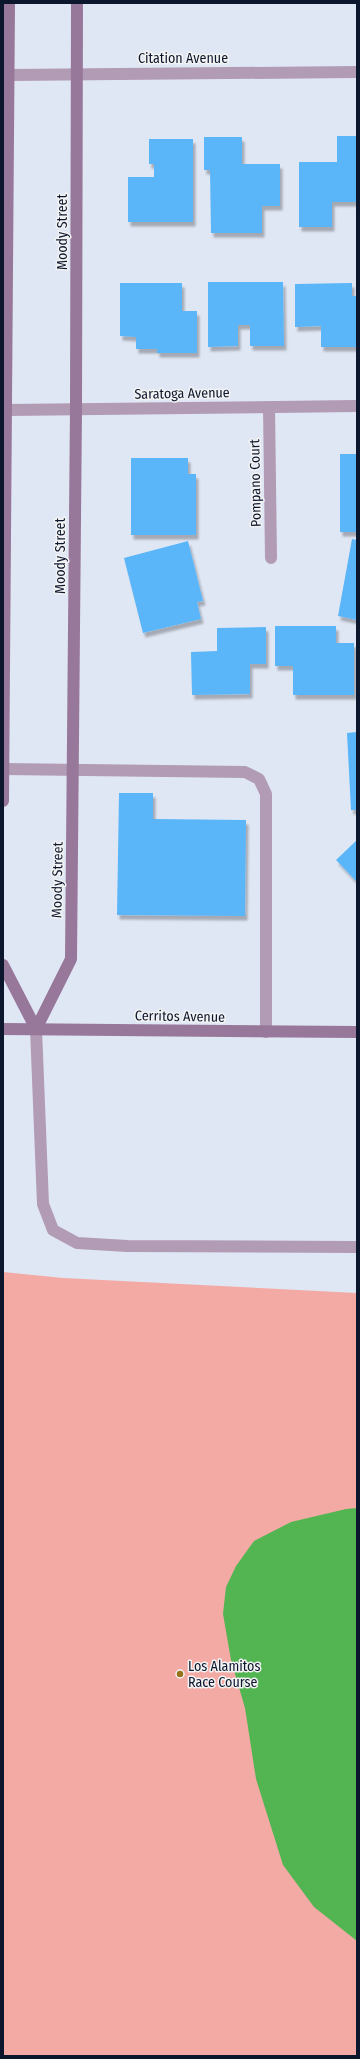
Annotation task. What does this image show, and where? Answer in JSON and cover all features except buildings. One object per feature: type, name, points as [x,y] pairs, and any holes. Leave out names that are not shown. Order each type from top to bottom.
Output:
[{"type":"main road","points":[[3,801],[9,3]]},
{"type":"main road","name":"Moody Street","points":[[36,1029],[72,959],[77,3]]},
{"type":"main road","points":[[3,965],[36,1029]]},
{"type":"main road","name":"Cerritos Avenue","points":[[3,1029],[357,1032]]},
{"type":"street","name":"Citation Avenue","points":[[9,75],[357,72]]},
{"type":"street","name":"Saratoga Avenue","points":[[7,410],[357,406]]},
{"type":"street","name":"Pompano Court","points":[[269,407],[271,558]]},
{"type":"street","points":[[3,768],[245,772],[259,779],[266,794],[266,1032]]},
{"type":"street","points":[[36,1029],[43,1204],[53,1230],[77,1243],[128,1246],[357,1247]]},
{"type":"shaded area","name":"Los Alamitos Race Course","points":[[3,1272],[63,1278],[357,1293],[357,2056],[3,2056]]},
{"type":"shaded area","points":[[357,1508],[357,1941],[314,1907],[283,1865],[256,1779],[245,1708],[231,1660],[223,1614],[226,1587],[236,1566],[254,1541],[291,1522],[346,1509]]},
{"type":"place","name":"Los Alamitos Race Course","points":[[180,1674]]}]
